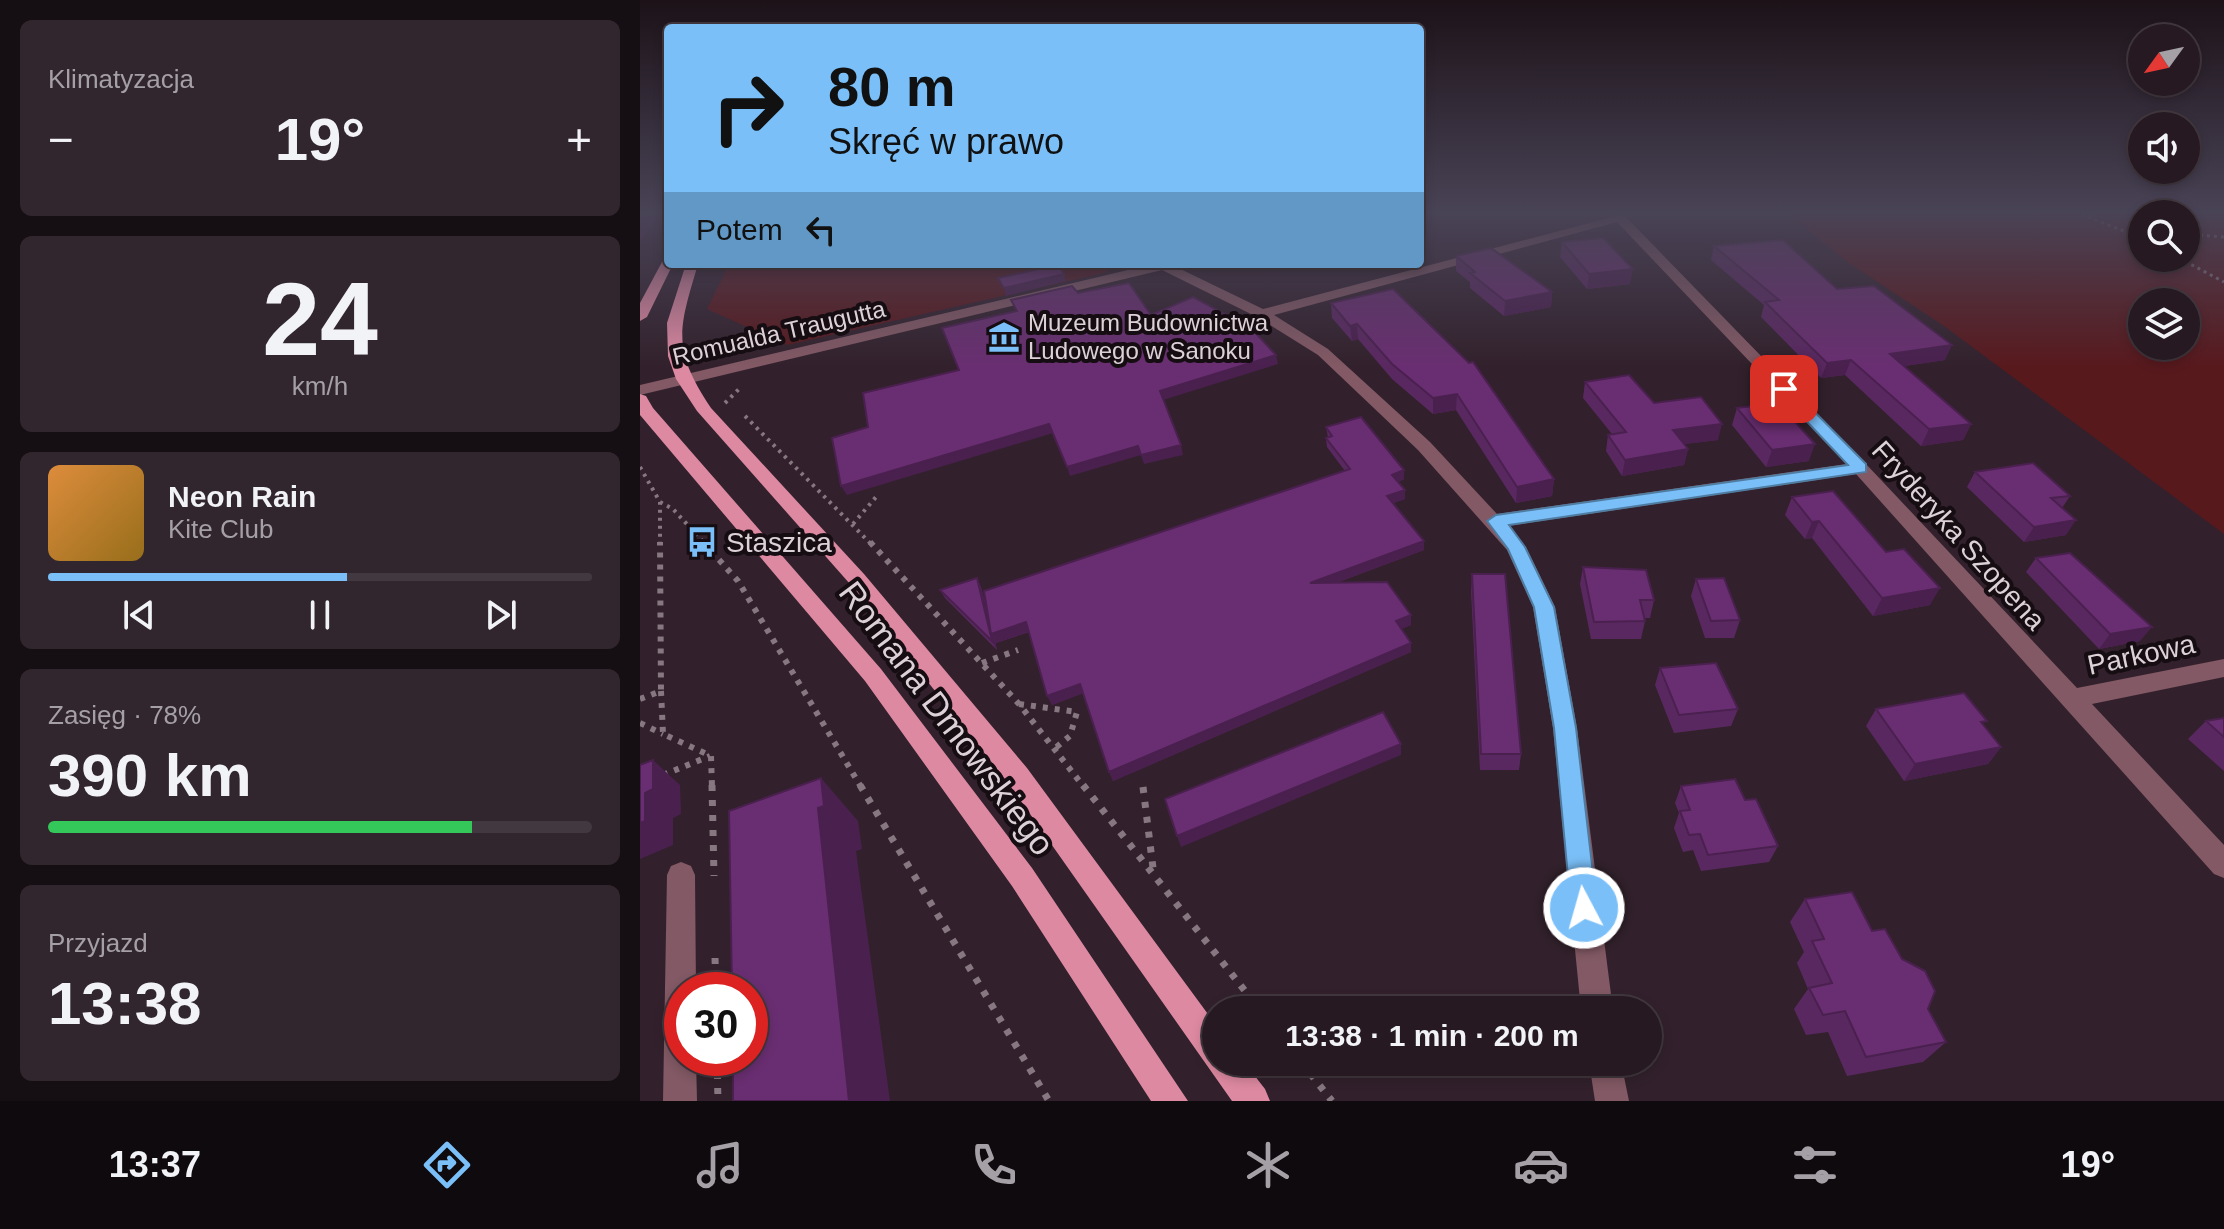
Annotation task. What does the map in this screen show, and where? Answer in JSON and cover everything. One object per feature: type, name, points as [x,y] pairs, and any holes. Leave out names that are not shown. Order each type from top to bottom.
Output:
[{"type":"main road","points":[[640,317],[665,268]]},
{"type":"main road","points":[[684,379],[677,361],[674,323],[691,268]]},
{"type":"main road","name":"Romana Dmowskiego","points":[[684,379],[705,411],[857,579],[1018,776],[1202,1032]]},
{"type":"main road","name":"Romana Dmowskiego","points":[[640,399],[645,410],[873,675],[1022,877],[1171,1101]]},
{"type":"main road","points":[[1234,1076],[1253,1101]]},
{"type":"street","points":[[1262,314],[1444,263]]},
{"type":"street","name":"Fryderyka Szopena","points":[[1663,263],[1860,468],[2224,865]]},
{"type":"street","name":"Romualda Traugutta","points":[[640,390],[1148,268]]},
{"type":"street","points":[[1167,268],[1262,314],[1323,352],[1424,446],[1496,521],[1516,547],[1544,607],[1565,728],[1595,996]]},
{"type":"street","points":[[1496,521],[1860,468]]},
{"type":"street","name":"Parkowa","points":[[2071,699],[2224,668]]},
{"type":"street","points":[[680,1101],[681,875]]},
{"type":"street","points":[[1608,1076],[1612,1101]]},
{"type":"path","points":[[2200,269],[2224,282]]},
{"type":"path","points":[[740,412],[853,524],[1019,704],[1249,996]]},
{"type":"path","points":[[640,467],[642,476],[660,502],[673,509],[738,581],[1049,1101]]},
{"type":"path","points":[[853,524],[876,497]]},
{"type":"path","points":[[660,502],[663,734]]},
{"type":"path","points":[[982,663],[1018,650]]},
{"type":"path","points":[[640,699],[661,691]]},
{"type":"path","points":[[1019,704],[1077,712],[1070,736],[1054,749]]},
{"type":"path","points":[[640,723],[711,756]]},
{"type":"path","points":[[654,778],[711,756]]},
{"type":"path","points":[[711,756],[714,894]]},
{"type":"path","points":[[1143,787],[1154,877]]},
{"type":"path","points":[[715,942],[716,972]]},
{"type":"path","points":[[717,1076],[718,1101]]},
{"type":"path","points":[[1312,1076],[1332,1101]]},
{"type":"shaded area","points":[[1850,263],[2128,263],[2128,272],[2200,272],[2200,263],[2224,263],[2224,534],[1944,326]]},
{"type":"shaded area","points":[[727,268],[1111,268],[1104,273],[787,345],[707,309]]},
{"type":"building","points":[[1465,263],[1512,263],[1552,292],[1505,301],[1470,273],[1475,272]]},
{"type":"building","points":[[1580,263],[1628,263],[1633,269],[1589,274]]},
{"type":"building","points":[[1735,263],[1809,263],[1837,289],[1874,286],[1952,345],[1890,354],[1971,424],[1929,429],[1851,360],[1827,363],[1765,302],[1779,300]]},
{"type":"building","points":[[1044,268],[1060,268],[1064,274],[1004,288],[998,278]]},
{"type":"building","points":[[1129,283],[1151,315],[1193,297],[1251,328],[1276,355],[1160,391],[1181,445],[1141,455],[1138,446],[1067,467],[1049,424],[841,486],[832,438],[868,427],[863,393],[959,370],[942,328],[1017,311],[1011,300],[1072,286],[1078,293]]},
{"type":"building","points":[[1393,289],[1469,363],[1473,362],[1554,479],[1517,487],[1457,394],[1433,398],[1392,364],[1357,324],[1350,326],[1331,303]]},
{"type":"building","points":[[1629,375],[1654,403],[1701,397],[1722,424],[1673,430],[1688,449],[1625,460],[1608,435],[1626,432],[1585,382]]},
{"type":"building","points":[[1778,403],[1815,444],[1772,450],[1737,408]]},
{"type":"building","points":[[1361,417],[1404,470],[1392,475],[1405,490],[1387,496],[1424,541],[1310,583],[1387,582],[1411,615],[1396,621],[1411,643],[1109,772],[1080,684],[1047,696],[1026,622],[991,634],[984,591],[1350,469],[1326,438],[1332,436],[1326,427]]},
{"type":"building","points":[[2033,463],[2070,496],[2051,498],[2076,520],[2034,527],[1975,472]]},
{"type":"building","points":[[1833,491],[1886,552],[1904,549],[1940,588],[1882,598],[1819,521],[1812,522],[1792,497]]},
{"type":"building","points":[[2070,553],[2152,627],[2110,634],[2036,558]]},
{"type":"building","points":[[1583,567],[1646,570],[1654,600],[1640,600],[1645,621],[1594,622]]},
{"type":"building","points":[[1472,574],[1505,574],[1521,754],[1481,754]]},
{"type":"building","points":[[977,578],[992,641],[940,590]]},
{"type":"building","points":[[1724,578],[1740,620],[1711,621],[1696,579]]},
{"type":"building","points":[[1716,663],[1738,709],[1679,715],[1660,668]]},
{"type":"building","points":[[1964,693],[1987,721],[1981,722],[2001,747],[1915,764],[1876,709]]},
{"type":"building","points":[[1383,712],[1401,744],[1177,836],[1165,799]]},
{"type":"building","points":[[2224,718],[2224,737],[2206,721]]},
{"type":"building","points":[[653,760],[653,789],[645,793],[645,821],[640,823],[640,765]]},
{"type":"building","points":[[821,778],[824,806],[818,808],[849,1101],[733,1101],[733,1076],[768,1076],[768,972],[732,972],[729,811]]},
{"type":"building","points":[[1735,779],[1745,800],[1756,799],[1778,846],[1708,855],[1700,834],[1689,835],[1680,811],[1690,810],[1681,786]]},
{"type":"building","points":[[1852,892],[1872,931],[1885,929],[1902,959],[1925,971],[1935,991],[1928,1009],[1946,1042],[1866,1057],[1845,1011],[1823,1015],[1809,988],[1832,983],[1812,941],[1824,939],[1805,899]]},
{"type":"place","name":"Muzeum Budownictwa Ludowego w Sanoku","points":[[1004,337]]},
{"type":"place","name":"Staszica","points":[[702,542]]},
{"type":"route","points":[[1584,908],[1565,728],[1544,607],[1516,547],[1496,521],[1860,468],[1784,389]]}]
